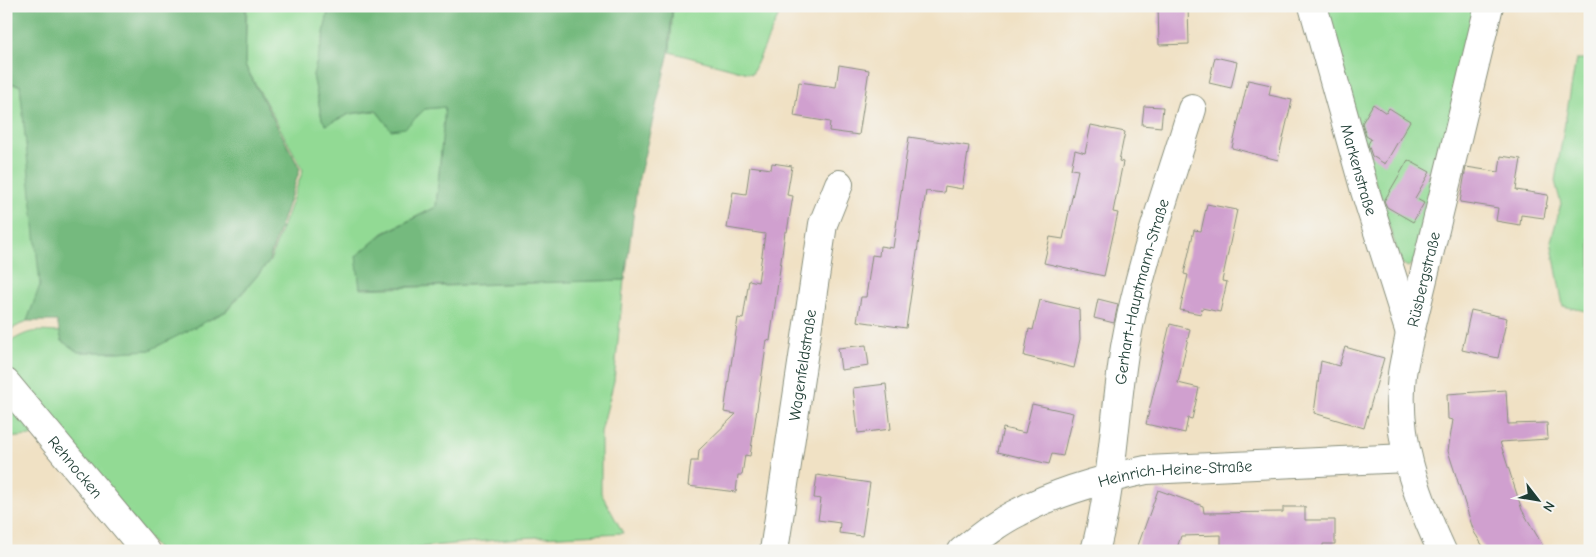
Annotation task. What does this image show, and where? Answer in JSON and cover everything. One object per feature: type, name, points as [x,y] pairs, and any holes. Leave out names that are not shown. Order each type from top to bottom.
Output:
[{"type":"street","name":"Markenstraße","points":[[1313,6],[1366,191],[1410,333]]},
{"type":"street","name":"Rüsbergstraße","points":[[1442,551],[1424,514],[1407,458],[1401,419],[1402,374],[1410,333],[1489,6]]},
{"type":"street","name":"Gerhart-Hauptmann-Straße","points":[[1095,551],[1100,535],[1125,347],[1137,287],[1192,110]]},
{"type":"street","name":"Wagenfeldstraße","points":[[774,551],[823,224],[839,184]]},
{"type":"street","name":"Rehnocken","points":[[6,383],[146,551]]},
{"type":"street","name":"Heinrich-Heine-Straße","points":[[962,551],[1018,512],[1073,489],[1108,478],[1146,470],[1407,458]]},
{"type":"green space","points":[[6,6],[246,6],[245,66],[300,169],[268,263],[226,311],[150,350],[117,352],[78,352],[62,341],[57,321],[27,321],[40,285],[20,85],[6,83]]},
{"type":"green space","points":[[247,6],[329,6],[323,39],[313,75],[322,119],[326,125],[350,114],[376,111],[392,130],[405,127],[425,109],[445,107],[436,207],[383,233],[357,256],[360,289],[624,280],[614,381],[601,432],[601,493],[623,533],[518,538],[378,551],[159,551],[6,369],[6,346],[8,343],[22,335],[33,332],[60,332],[62,341],[78,352],[149,350],[227,311],[270,261],[303,170],[245,65]]},
{"type":"green space","points":[[329,6],[672,6],[669,52],[637,186],[625,280],[360,288],[356,256],[383,234],[436,207],[445,107],[425,109],[405,128],[391,130],[376,110],[349,114],[326,125],[322,119],[313,75],[323,39]]},
{"type":"green space","points":[[673,6],[783,6],[752,74],[670,52]]},
{"type":"green space","points":[[1319,6],[1482,6],[1414,262],[1408,267],[1401,263]]},
{"type":"green space","points":[[1576,59],[1590,59],[1590,312],[1563,306],[1551,241],[1561,204],[1555,181]]},
{"type":"green space","points":[[6,84],[20,85],[41,286],[27,321],[6,332]]},
{"type":"green space","points":[[6,397],[36,434],[6,438]]},
{"type":"building","points":[[1158,6],[1188,6],[1189,44],[1159,45]]},
{"type":"building","points":[[1215,57],[1237,62],[1231,88],[1209,83]]},
{"type":"building","points":[[839,65],[869,70],[859,135],[829,131],[830,122],[794,116],[799,82],[836,87]]},
{"type":"building","points":[[1248,80],[1271,85],[1269,95],[1292,100],[1278,160],[1232,148]]},
{"type":"building","points":[[1373,104],[1386,113],[1389,108],[1410,121],[1385,164],[1372,156],[1368,144],[1371,139],[1366,136],[1362,123]]},
{"type":"building","points":[[1144,106],[1163,107],[1161,127],[1142,125]]},
{"type":"building","points":[[1091,125],[1125,132],[1119,161],[1123,162],[1113,212],[1118,213],[1104,276],[1044,263],[1050,237],[1063,239],[1078,170],[1071,169],[1075,150],[1085,153]]},
{"type":"building","points":[[909,137],[969,146],[962,189],[945,186],[944,193],[926,191],[906,328],[857,321],[861,297],[866,297],[872,255],[879,256],[880,246],[893,248]]},
{"type":"building","points":[[1501,156],[1521,159],[1516,190],[1548,195],[1544,218],[1521,215],[1520,225],[1496,221],[1498,208],[1460,202],[1466,167],[1499,172]]},
{"type":"building","points":[[1408,160],[1430,172],[1415,198],[1424,203],[1413,222],[1387,207],[1384,201]]},
{"type":"building","points":[[772,163],[792,166],[787,195],[793,196],[787,232],[785,232],[770,341],[767,340],[750,456],[745,455],[742,475],[738,475],[736,492],[688,486],[691,461],[698,461],[699,450],[736,414],[724,412],[738,318],[743,319],[749,280],[758,282],[765,234],[727,228],[733,192],[746,194],[750,166],[771,169]]},
{"type":"building","points":[[1207,204],[1237,210],[1222,281],[1227,282],[1220,312],[1202,308],[1201,314],[1180,310],[1188,275],[1184,274],[1194,230],[1201,231]]},
{"type":"building","points":[[1098,299],[1118,304],[1114,323],[1094,318]]},
{"type":"building","points":[[1040,300],[1079,309],[1080,339],[1074,368],[1024,356],[1029,329],[1033,330]]},
{"type":"building","points":[[1471,310],[1507,318],[1498,358],[1462,350]]},
{"type":"building","points":[[1170,324],[1190,329],[1178,383],[1199,388],[1192,419],[1188,418],[1185,433],[1146,424]]},
{"type":"building","points":[[866,345],[869,366],[841,370],[838,348]]},
{"type":"building","points":[[1345,347],[1384,358],[1364,428],[1314,413],[1321,361],[1339,366]]},
{"type":"building","points":[[886,384],[891,429],[858,433],[853,388]]},
{"type":"building","points":[[1506,390],[1508,424],[1547,423],[1548,439],[1500,442],[1522,510],[1546,551],[1486,551],[1474,532],[1448,451],[1453,420],[1448,419],[1447,394]]},
{"type":"building","points":[[1032,404],[1073,413],[1063,456],[1052,454],[1049,464],[998,452],[1003,428],[1025,433]]},
{"type":"building","points":[[817,475],[870,483],[862,536],[839,533],[840,523],[818,520],[821,499],[814,498]]},
{"type":"building","points":[[1158,490],[1203,506],[1204,513],[1283,512],[1283,507],[1305,507],[1305,520],[1335,520],[1335,544],[1323,544],[1323,551],[1221,551],[1221,535],[1181,536],[1176,551],[1136,551]]}]
